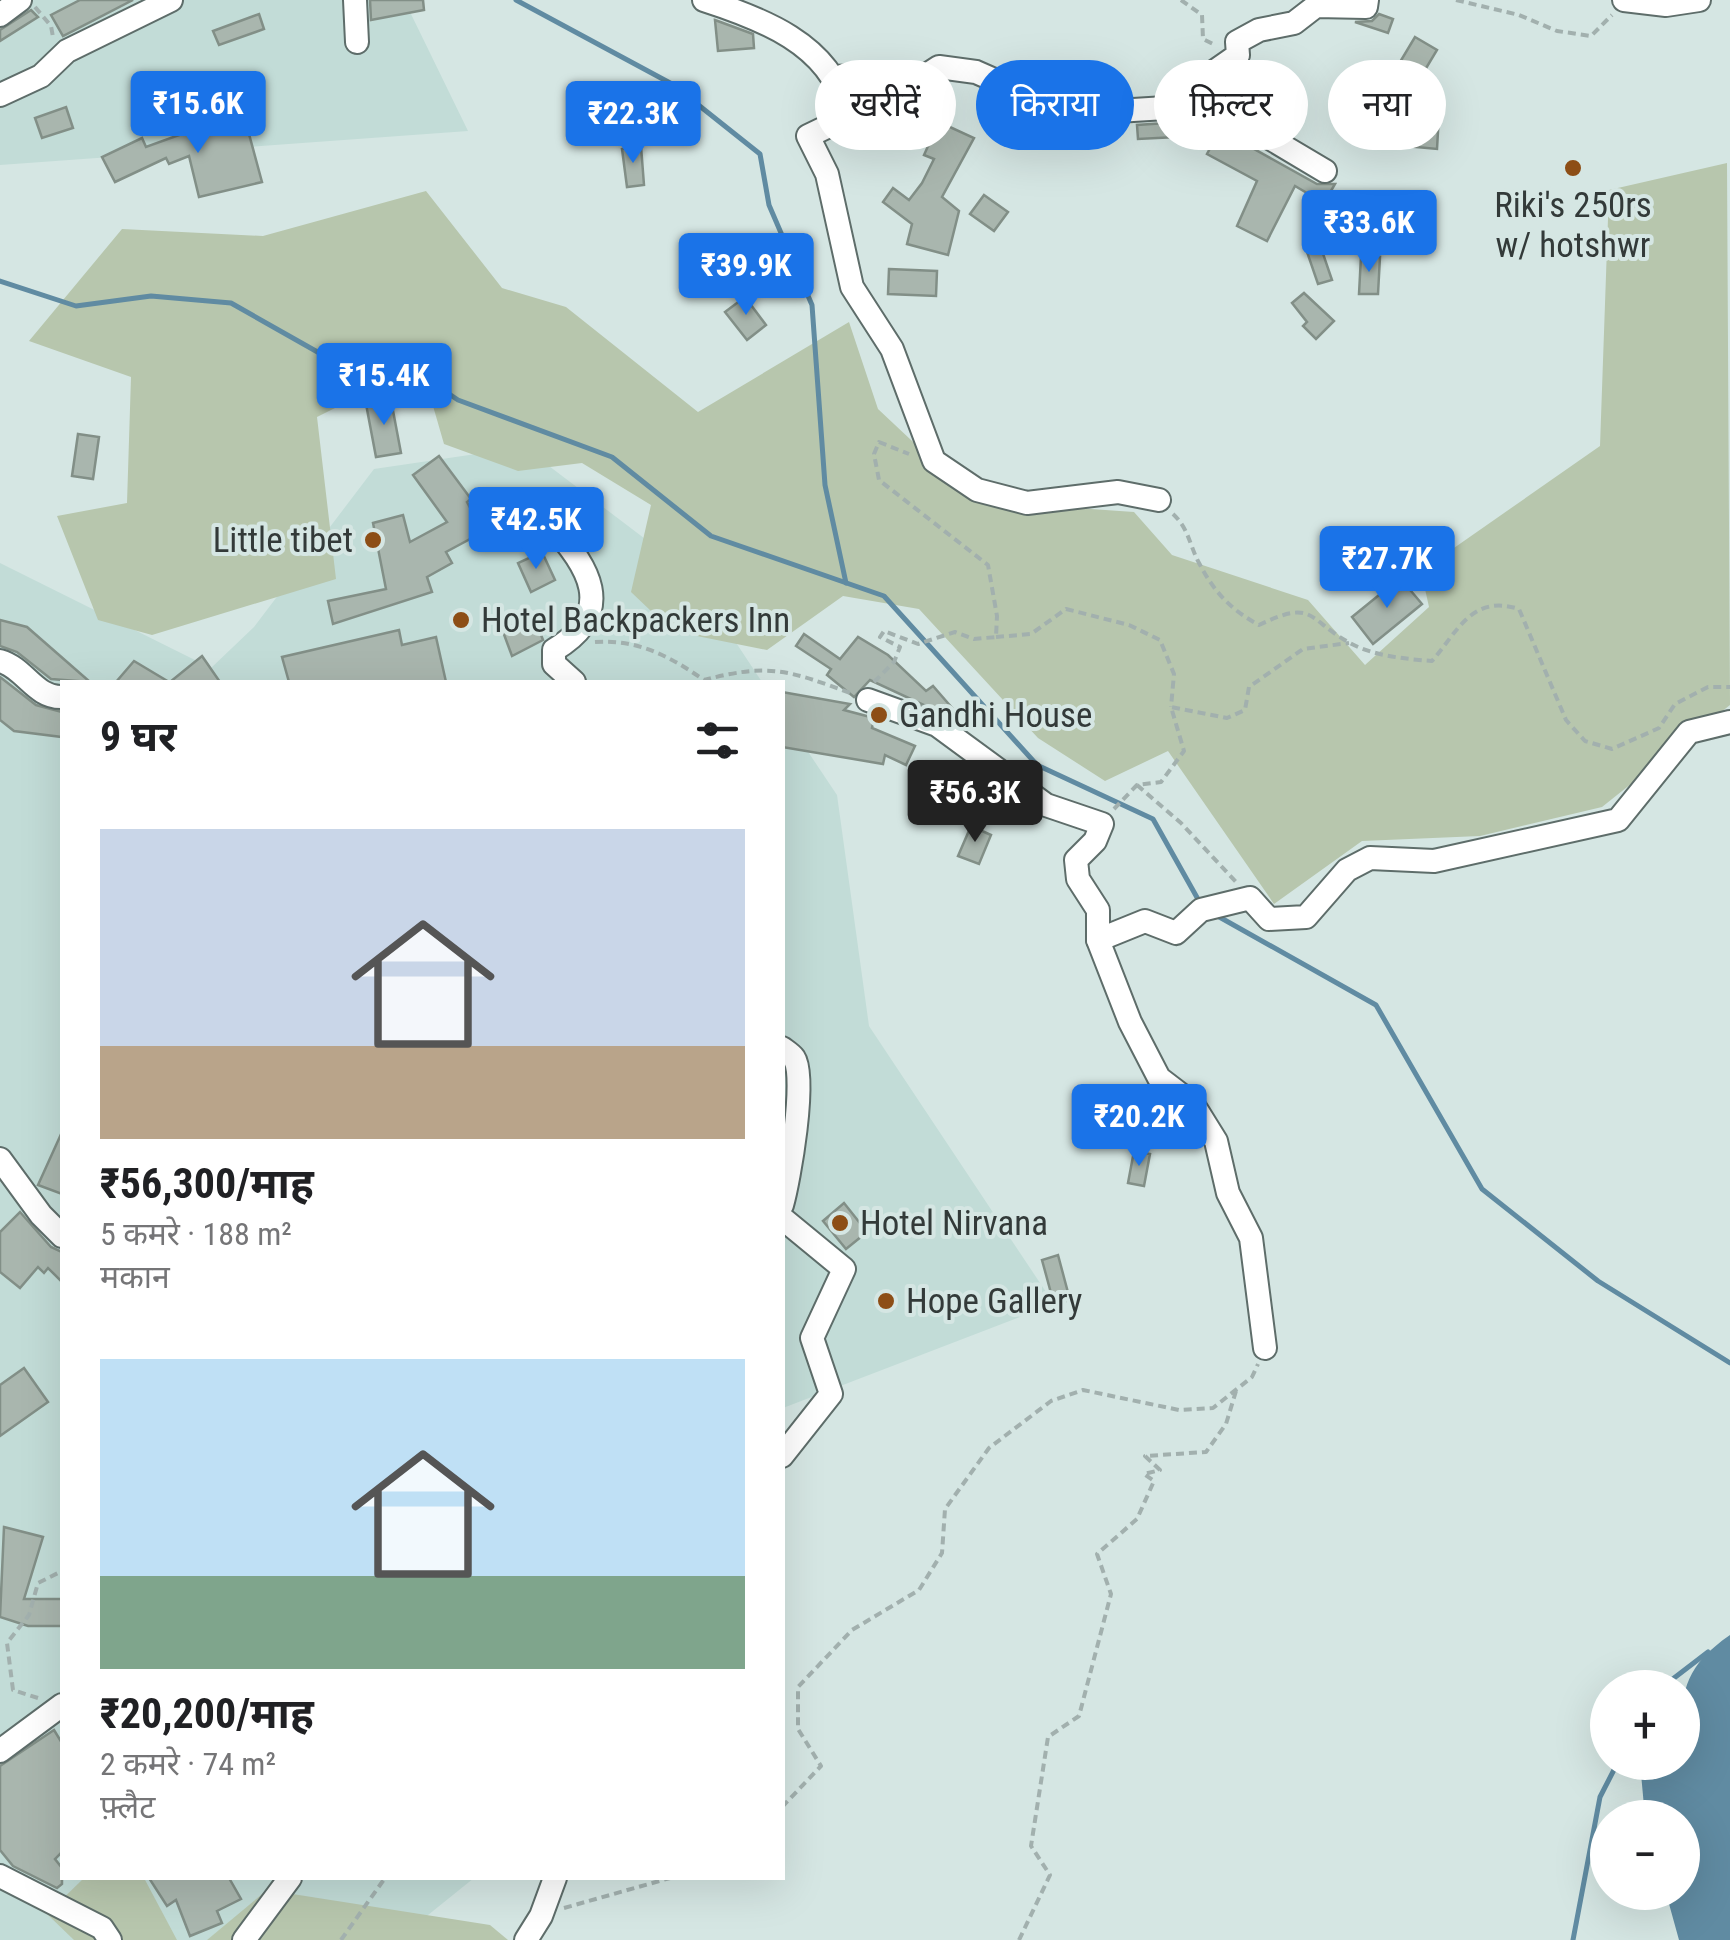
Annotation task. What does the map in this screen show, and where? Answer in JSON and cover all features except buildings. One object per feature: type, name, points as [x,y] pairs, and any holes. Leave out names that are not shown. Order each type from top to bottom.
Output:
[{"type":"street","points":[[0,16],[20,0]]},
{"type":"street","points":[[0,95],[41,76],[66,52],[171,0]]},
{"type":"street","points":[[355,0],[358,42]]},
{"type":"street","points":[[704,0],[757,17],[798,41],[816,60]]},
{"type":"street","points":[[1231,60],[1238,55],[1238,42],[1259,30],[1294,22],[1316,6],[1366,7],[1366,0]]},
{"type":"street","points":[[1624,0],[1666,5],[1698,0]]},
{"type":"street","points":[[956,70],[976,72],[1092,123],[1117,112],[1154,109]]},
{"type":"street","points":[[815,150],[827,174],[852,287],[892,349],[934,462],[977,490],[1027,503],[1118,492],[1159,500]]},
{"type":"street","points":[[1290,150],[1325,171]]},
{"type":"street","points":[[548,522],[572,547],[589,576],[592,609],[579,634],[554,650],[554,664],[572,680]]},
{"type":"street","points":[[0,661],[25,673],[34,687],[52,698],[60,697]]},
{"type":"street","points":[[864,699],[936,725],[1046,805],[1102,824],[1096,840],[1076,860],[1078,879],[1098,910],[1098,940],[1130,1022],[1159,1078],[1193,1104],[1216,1141],[1228,1193],[1251,1238],[1265,1348]]},
{"type":"street","points":[[1098,940],[1146,922],[1176,933],[1200,910],[1250,898],[1269,919],[1306,917],[1347,870],[1370,858],[1434,862],[1618,820],[1689,732],[1730,722]]},
{"type":"street","points":[[785,1051],[795,1059],[800,1076],[795,1163],[785,1195]]},
{"type":"street","points":[[0,1160],[40,1215],[60,1234]]},
{"type":"street","points":[[785,1221],[844,1270],[812,1338],[831,1394],[785,1452]]},
{"type":"street","points":[[0,1751],[60,1706]]},
{"type":"street","points":[[0,1876],[102,1928],[110,1940]]},
{"type":"street","points":[[244,1940],[289,1880]]},
{"type":"street","points":[[526,1940],[554,1880]]},
{"type":"path","points":[[29,0],[51,26],[54,42]]},
{"type":"path","points":[[1181,0],[1202,16],[1203,39],[1238,55]]},
{"type":"path","points":[[1456,0],[1591,36],[1611,18],[1616,0]]},
{"type":"path","points":[[934,462],[879,442],[874,454],[878,480],[988,564],[997,616],[996,637]]},
{"type":"path","points":[[1159,500],[1186,526],[1198,562],[1229,608],[1259,625],[1289,611],[1317,616],[1349,643]]},
{"type":"path","points":[[1171,707],[1227,718],[1246,710],[1249,687],[1303,649],[1349,643],[1432,662],[1457,624],[1480,609],[1502,604],[1519,609],[1566,720],[1586,741],[1612,749],[1659,728],[1675,704],[1708,687],[1730,687]]},
{"type":"path","points":[[564,644],[618,640],[666,653],[704,680],[753,668],[804,676],[864,699],[894,662],[900,647],[880,637],[884,632],[918,644],[955,632],[974,639],[1031,634],[1066,609],[1129,625],[1160,640],[1174,674],[1171,707],[1184,751],[1160,782],[1136,785],[1116,807]]},
{"type":"path","points":[[1136,785],[1180,823],[1250,898]]},
{"type":"path","points":[[785,1804],[821,1766],[798,1730],[798,1687],[852,1630],[920,1590],[942,1552],[945,1508],[989,1448],[1050,1401],[1083,1390],[1179,1410],[1214,1408],[1252,1377],[1265,1348]]},
{"type":"path","points":[[1019,1940],[1050,1875],[1031,1846],[1048,1736],[1079,1716],[1110,1594],[1097,1554],[1137,1519],[1154,1481],[1144,1474],[1160,1470],[1146,1456],[1206,1452],[1226,1424],[1236,1390]]},
{"type":"path","points":[[60,1572],[38,1582],[29,1615],[8,1643],[13,1690],[60,1704]]},
{"type":"path","points":[[341,1940],[384,1880]]},
{"type":"path","points":[[540,1916],[663,1880]]},
{"type":"shaded area","points":[[0,0],[411,0],[410,12],[468,131],[0,165]]},
{"type":"shaded area","points":[[1727,163],[1730,705],[1602,807],[1480,836],[1362,841],[1274,904],[1168,751],[1105,781],[1038,738],[919,609],[843,596],[767,650],[672,631],[631,592],[651,505],[582,463],[518,471],[444,444],[431,399],[385,383],[317,417],[336,579],[152,635],[98,620],[57,516],[127,503],[131,377],[29,341],[122,229],[263,236],[426,191],[502,288],[566,307],[698,412],[849,322],[878,409],[976,501],[1134,512],[1172,555],[1308,600],[1365,665],[1429,607],[1421,571],[1600,446],[1609,190]]},
{"type":"shaded area","points":[[524,447],[690,573],[761,680],[60,680],[60,1880],[472,1880],[397,1940],[0,1940],[0,563],[211,668],[254,627],[374,469]]},
{"type":"shaded area","points":[[785,717],[837,795],[869,1026],[1054,1304],[785,1407]]},
{"type":"shaded area","points":[[82,1880],[145,1880],[177,1940],[74,1940],[47,1914]]},
{"type":"shaded area","points":[[267,1890],[490,1925],[508,1940],[207,1940]]},
{"type":"water","points":[[1730,1635],[1730,1940],[1679,1940],[1671,1910],[1700,1910],[1700,1800],[1643,1800],[1642,1780],[1700,1780],[1700,1670],[1694,1670]]},
{"type":"waterway","points":[[516,0],[672,84],[760,154],[769,205],[812,305],[825,485],[846,583]]},
{"type":"waterway","points":[[0,281],[76,306],[151,296],[231,303],[337,363],[415,371],[458,400],[612,457],[711,536],[884,596],[1037,765],[1153,819],[1199,901]]},
{"type":"waterway","points":[[1214,914],[1376,1005],[1482,1189],[1598,1281],[1730,1363]]},
{"type":"waterway","points":[[1684,1670],[1708,1652]]},
{"type":"waterway","points":[[1573,1940],[1600,1797],[1609,1780]]},
{"type":"place","name":"Riki's 250rs w/ hotshwr","points":[[1573,168]]},
{"type":"place","name":"Little tibet","points":[[373,540]]},
{"type":"place","name":"Hotel Backpackers Inn","points":[[461,620]]},
{"type":"place","name":"Gandhi House","points":[[879,715]]},
{"type":"place","name":"Hotel Nirvana","points":[[840,1223]]},
{"type":"place","name":"Hope Gallery","points":[[886,1301]]}]
